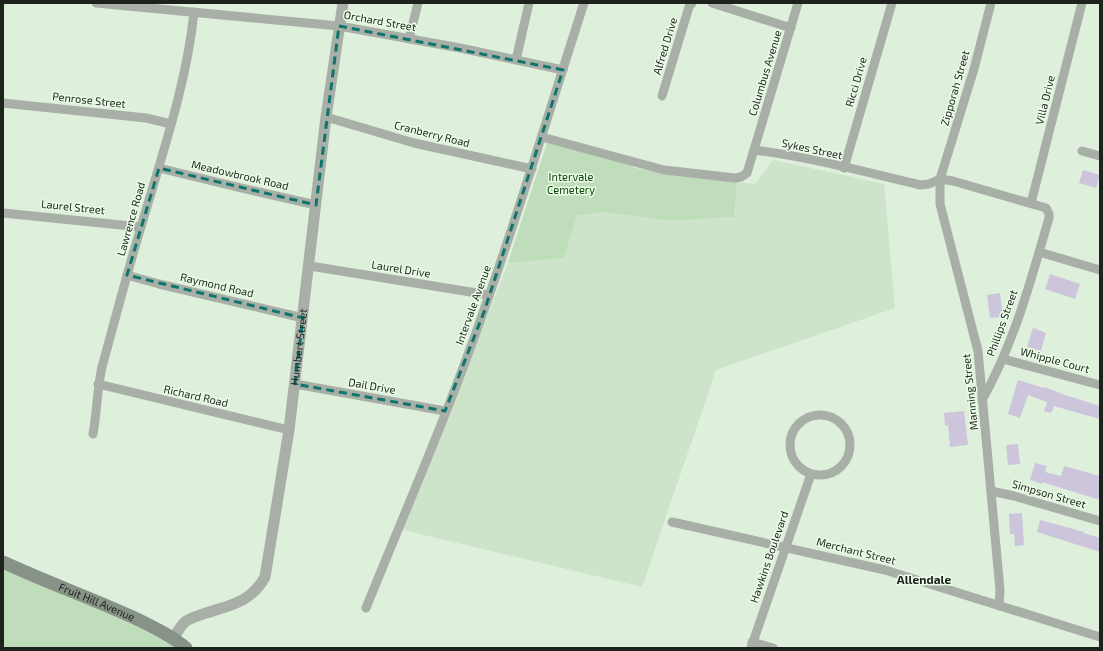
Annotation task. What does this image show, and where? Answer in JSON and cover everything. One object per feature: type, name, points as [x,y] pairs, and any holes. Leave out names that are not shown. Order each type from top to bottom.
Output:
[{"type":"main road","name":"Fruit Hill Avenue","points":[[3,562],[116,609],[173,638],[186,648]]},
{"type":"street","name":"Orchard Street","points":[[96,3],[339,26],[563,70]]},
{"type":"street","name":"Humbert Street","points":[[173,638],[186,622],[194,617],[241,601],[248,597],[265,577],[289,430],[310,266],[326,117],[343,3]]},
{"type":"street","points":[[409,39],[418,3]]},
{"type":"street","points":[[516,60],[529,3]]},
{"type":"street","name":"Intervale Avenue","points":[[366,608],[446,411],[490,295],[532,169],[584,3]]},
{"type":"street","name":"Alfred Drive","points":[[662,96],[689,7],[692,3]]},
{"type":"street","points":[[712,3],[791,28]]},
{"type":"street","name":"Columbus Avenue","points":[[754,150],[798,3]]},
{"type":"street","name":"Ricci Drive","points":[[844,168],[892,3]]},
{"type":"street","name":"Zipporah Street","points":[[940,179],[974,69],[991,3]]},
{"type":"street","name":"Villa Drive","points":[[1031,203],[1082,3]]},
{"type":"street","name":"Lawrence Road","points":[[93,434],[96,418],[98,384],[102,367],[171,124],[186,63],[194,12]]},
{"type":"street","name":"Penrose Street","points":[[3,103],[146,118],[171,124]]},
{"type":"street","name":"Cranberry Road","points":[[326,117],[414,143],[532,169]]},
{"type":"street","points":[[542,137],[664,170],[735,178],[741,178],[747,173],[754,150]]},
{"type":"street","name":"Sykes Street","points":[[754,150],[775,153],[920,185],[929,184],[940,179],[953,181],[1046,208],[1049,214],[1039,252]]},
{"type":"street","points":[[1082,151],[1100,156]]},
{"type":"street","name":"Meadowbrook Road","points":[[159,168],[237,188],[316,205]]},
{"type":"street","name":"Manning Street","points":[[940,179],[940,204],[978,351],[1000,590],[999,606]]},
{"type":"street","name":"Laurel Street","points":[[3,213],[141,227]]},
{"type":"street","points":[[1039,252],[1100,270]]},
{"type":"street","name":"Phillips Street","points":[[982,400],[994,379],[1012,338],[1039,252]]},
{"type":"street","name":"Laurel Drive","points":[[310,266],[490,295]]},
{"type":"street","name":"Raymond Road","points":[[127,275],[303,318]]},
{"type":"street","name":"Whipple Court","points":[[1003,359],[1100,385]]},
{"type":"street","name":"Richard Road","points":[[98,384],[289,430]]},
{"type":"street","name":"Dail Drive","points":[[294,384],[446,411]]},
{"type":"street","points":[[814,415],[830,416],[837,419],[848,431],[850,443],[849,455],[841,468],[834,473],[818,476],[810,474],[797,466],[793,459],[790,451],[791,436],[795,428],[806,418],[814,415]]},
{"type":"street","name":"Hawkins Boulevard","points":[[752,645],[810,474]]},
{"type":"street","name":"Simpson Street","points":[[991,491],[1014,496],[1100,521]]},
{"type":"street","name":"Merchant Street","points":[[672,522],[885,570],[1100,637]]},
{"type":"street","points":[[752,645],[773,648]]},
{"type":"highlighted area","points":[[339,26],[563,70],[484,312],[445,411],[295,384],[303,318],[127,275],[159,168],[316,205]]},
{"type":"shaded area","points":[[773,160],[884,184],[895,308],[716,370],[642,587],[403,530],[508,263],[564,258],[577,216],[602,212],[671,221],[734,217],[737,182],[755,184]]},
{"type":"green space","name":"Intervale Cemetery","points":[[547,143],[619,161],[636,168],[680,177],[692,176],[737,182],[734,217],[671,221],[602,212],[577,216],[564,258],[508,263]]},
{"type":"green space","points":[[3,563],[127,615],[180,648],[3,648]]},
{"type":"building","points":[[1083,170],[1100,175],[1096,188],[1079,183]]},
{"type":"building","points":[[1050,274],[1080,284],[1075,299],[1045,289]]},
{"type":"building","points":[[1000,293],[1003,317],[990,318],[987,295]]},
{"type":"building","points":[[1033,328],[1046,333],[1041,351],[1027,347]]},
{"type":"building","points":[[1018,380],[1044,388],[1045,387],[1100,406],[1100,419],[1054,406],[1051,413],[1044,411],[1047,402],[1028,395],[1020,418],[1008,414]]},
{"type":"building","points":[[964,411],[968,445],[950,447],[948,425],[945,426],[944,413]]},
{"type":"building","points":[[1018,444],[1020,464],[1008,465],[1006,445]]},
{"type":"building","points":[[1035,463],[1047,466],[1045,472],[1061,476],[1064,466],[1100,476],[1100,500],[1042,482],[1042,484],[1030,480]]},
{"type":"building","points":[[1022,513],[1024,545],[1015,546],[1014,534],[1010,534],[1009,514]]},
{"type":"building","points":[[1040,520],[1100,538],[1100,552],[1037,532]]},
{"type":"district","name":"Allendale","points":[[924,580]]}]
